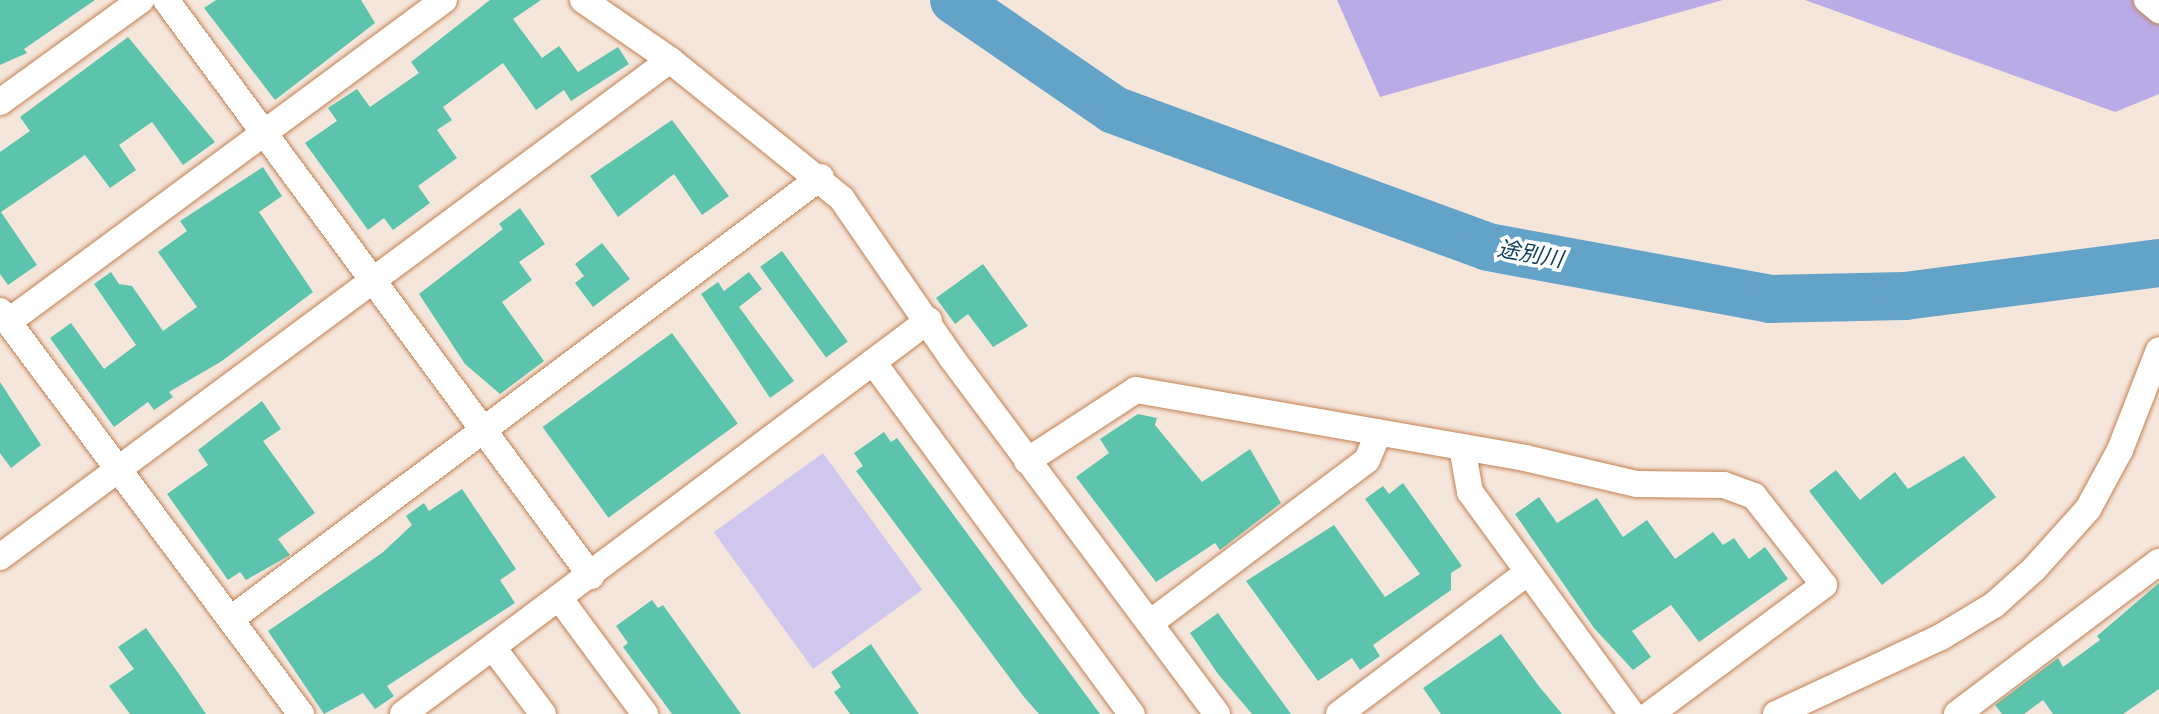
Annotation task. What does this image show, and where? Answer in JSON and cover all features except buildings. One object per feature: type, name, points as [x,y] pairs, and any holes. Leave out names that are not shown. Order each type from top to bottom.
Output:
[{"type":"street","points":[[1,99],[141,0]]},
{"type":"street","points":[[166,0],[591,576]]},
{"type":"street","points":[[301,714],[4,317],[267,135],[444,0]]},
{"type":"street","points":[[583,0],[670,60],[821,177],[929,320],[1027,461],[1217,714]]},
{"type":"street","points":[[2147,0],[2159,10]]},
{"type":"street","points":[[0,557],[670,60]]},
{"type":"street","points":[[231,619],[821,177]]},
{"type":"street","points":[[403,714],[494,649],[929,320]]},
{"type":"street","points":[[1776,714],[1941,637],[1994,605],[2034,569],[2088,509],[2159,350]]},
{"type":"street","points":[[873,362],[1132,714]]},
{"type":"street","points":[[1027,461],[1136,390],[1462,447],[1637,484],[1724,485],[1754,496],[1824,585],[1650,714]]},
{"type":"street","points":[[1150,623],[1367,460],[1379,432]]},
{"type":"street","points":[[1462,447],[1470,492],[1632,714]]},
{"type":"street","points":[[1957,714],[2159,562]]},
{"type":"street","points":[[1339,714],[1527,573]]},
{"type":"street","points":[[560,599],[645,714]]},
{"type":"street","points":[[494,649],[543,714]]},
{"type":"shaded area","points":[[1337,0],[1723,0],[1380,97]]},
{"type":"shaded area","points":[[1805,0],[2159,0],[2159,94],[2115,112]]},
{"type":"shaded area","points":[[823,453],[922,590],[813,669],[714,532]]},
{"type":"waterway","name":"途別川","points":[[954,0],[1114,110],[1488,247],[1770,299],[1905,296],[2159,263]]}]
